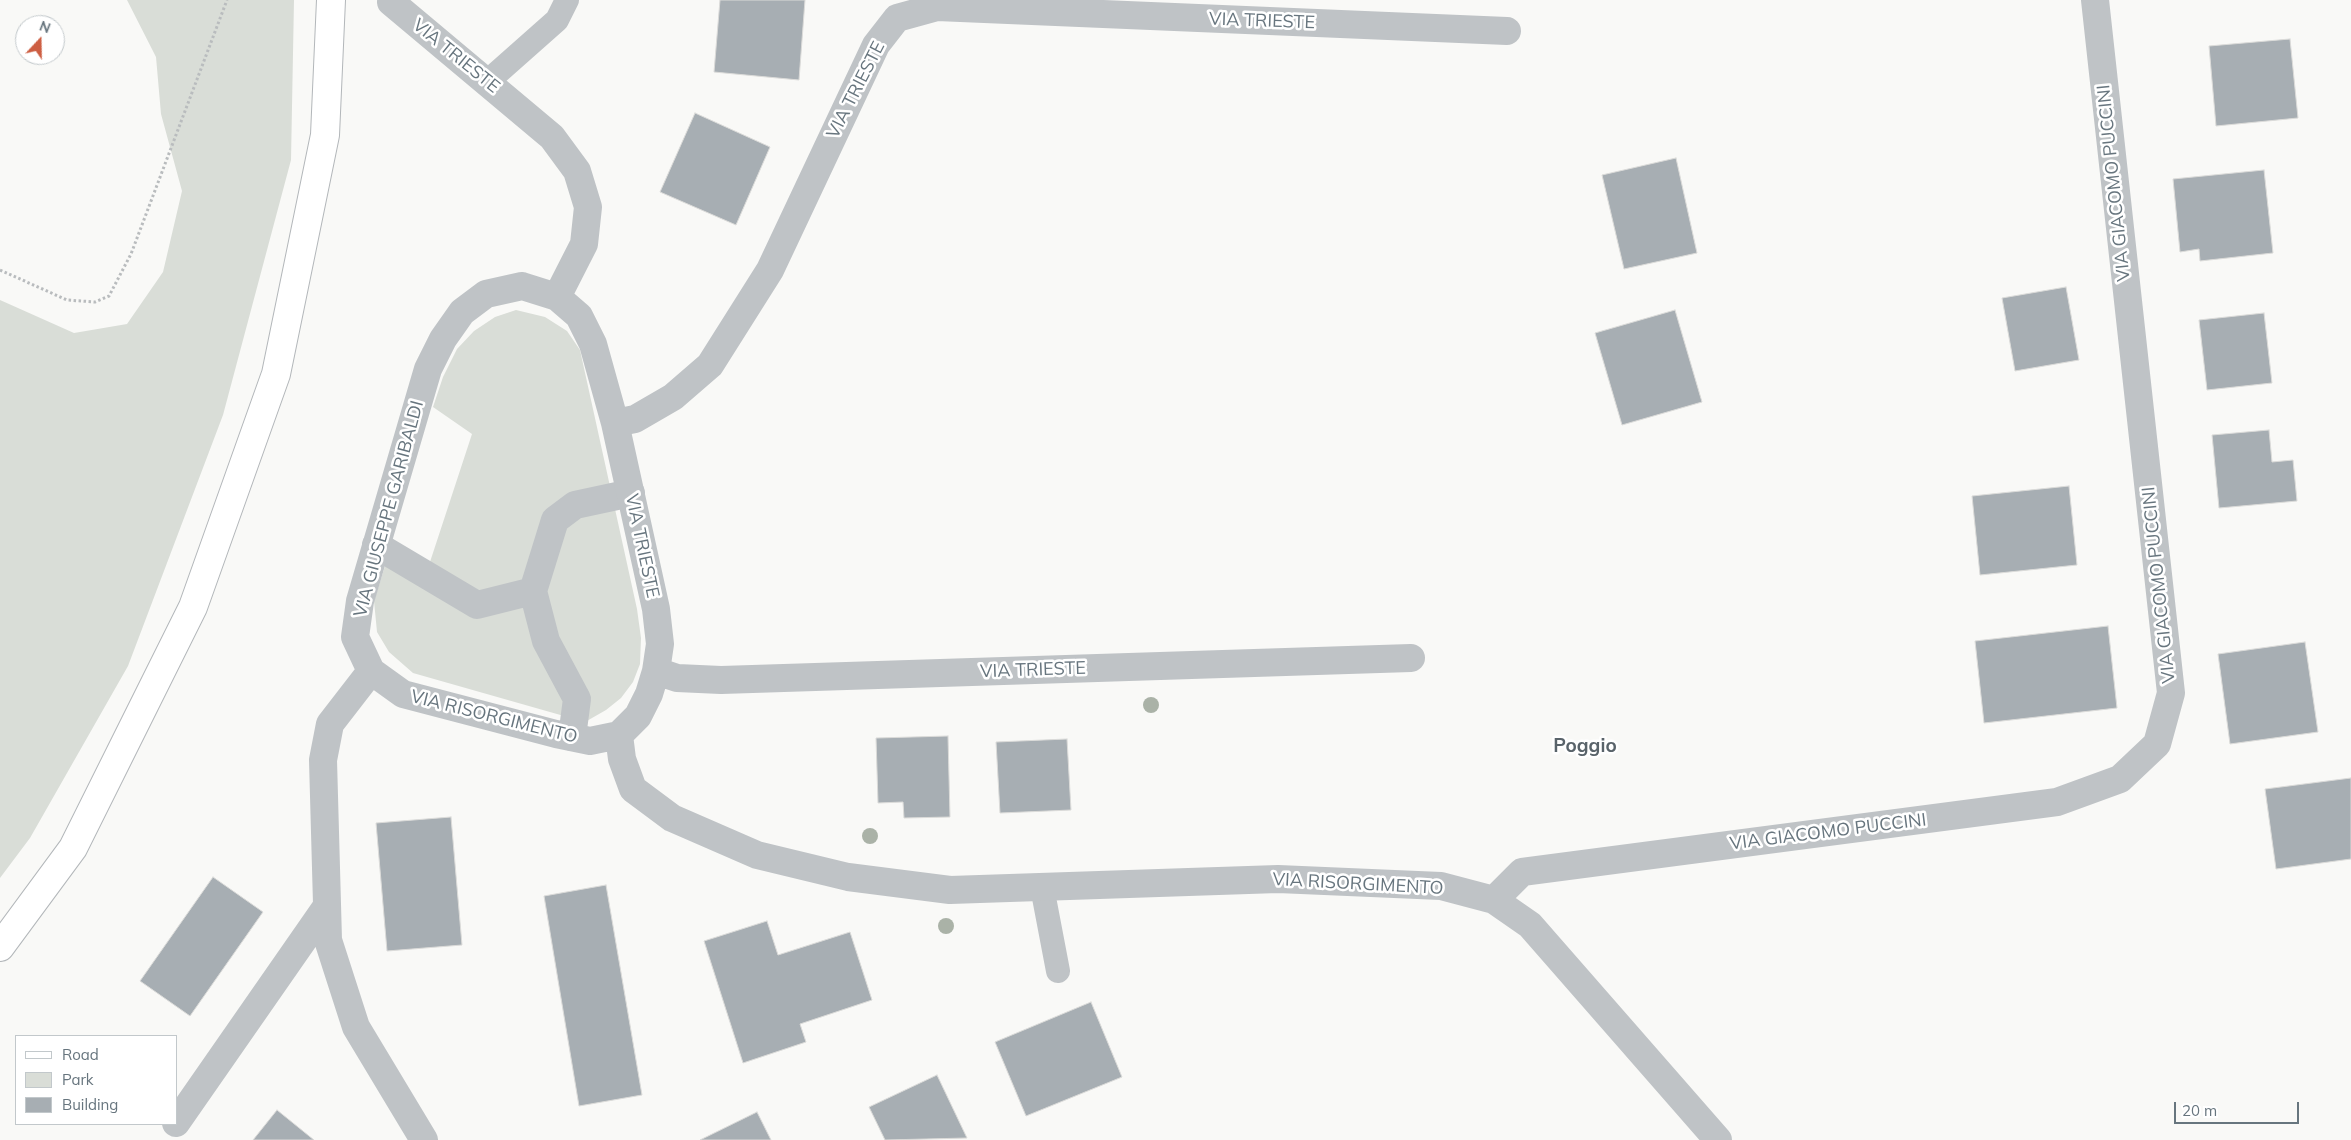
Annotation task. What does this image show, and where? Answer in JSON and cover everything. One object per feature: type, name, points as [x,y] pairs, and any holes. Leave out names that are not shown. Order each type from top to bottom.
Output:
[{"type":"main road","points":[[0,947],[73,848],[193,607],[276,374],[325,135],[330,0]]},
{"type":"street","name":"VIA GIACOMO PUCCINI","points":[[1494,900],[1522,872],[2057,802],[2120,779],[2156,744],[2171,693],[2094,0]]},
{"type":"street","name":"VIA TRIESTE","points":[[391,2],[552,137],[578,171],[588,207],[584,244],[557,297],[579,316],[593,344],[615,422],[631,493],[656,609],[660,644],[656,671],[649,694],[638,716],[619,735]]},
{"type":"street","name":"VIA TRIESTE","points":[[615,422],[636,419],[673,398],[710,365],[770,270],[876,45],[897,18],[937,6],[1508,31]]},
{"type":"street","name":"VIA GIUSEPPE GARIBALDI","points":[[371,670],[356,637],[360,601],[428,369],[443,339],[462,312],[486,294],[522,286],[557,297]]},
{"type":"street","points":[[572,737],[577,699],[546,641],[533,590],[555,520],[576,504],[631,493]]},
{"type":"street","points":[[376,545],[477,605],[533,590]]},
{"type":"street","name":"VIA TRIESTE","points":[[656,671],[677,678],[721,680],[1411,658]]},
{"type":"street","name":"VIA RISORGIMENTO","points":[[371,670],[403,694],[590,741],[619,735],[622,759],[633,789],[672,818],[757,855],[848,877],[950,890],[1278,879],[1441,886],[1494,900],[1530,925],[1718,1140]]},
{"type":"street","points":[[371,670],[330,724],[324,760],[328,940],[356,1026],[424,1140]]},
{"type":"street","points":[[178,1120],[327,906]]},
{"type":"street","points":[[164,1140],[175,1125]]},
{"type":"lane","points":[[487,82],[557,20],[567,0]]},
{"type":"lane","points":[[1042,887],[1058,971]]},
{"type":"path","points":[[0,270],[67,300],[95,302],[110,296],[131,254],[227,0]]},
{"type":"green space","points":[[127,0],[294,0],[291,160],[223,415],[128,666],[30,838],[0,878],[0,300],[74,333],[127,324],[163,272],[182,191],[161,114],[156,57]]},
{"type":"green space","points":[[516,310],[545,317],[567,331],[580,350],[637,609],[641,638],[640,664],[633,682],[621,698],[606,710],[585,722],[413,673],[389,652],[377,632],[374,601],[392,544],[429,565],[472,434],[433,407],[443,377],[457,349],[474,331],[495,317]]},
{"type":"building","points":[[720,0],[805,0],[799,80],[714,72]]},
{"type":"building","points":[[2290,39],[2298,118],[2216,126],[2209,46]]},
{"type":"building","points":[[695,113],[770,147],[736,225],[660,192]]},
{"type":"building","points":[[1676,158],[1697,253],[1624,269],[1602,175]]},
{"type":"building","points":[[2264,170],[2273,253],[2200,261],[2199,249],[2180,252],[2173,179]]},
{"type":"building","points":[[2066,287],[2079,360],[2015,371],[2002,298]]},
{"type":"building","points":[[1675,310],[1702,402],[1622,425],[1595,333]]},
{"type":"building","points":[[2264,313],[2272,383],[2207,390],[2199,320]]},
{"type":"building","points":[[2269,430],[2272,462],[2293,460],[2297,501],[2219,508],[2212,435]]},
{"type":"building","points":[[2069,486],[2077,565],[1980,575],[1972,496]]},
{"type":"building","points":[[2108,626],[2117,708],[1984,723],[1975,641]]},
{"type":"building","points":[[2305,642],[2318,732],[2230,744],[2218,654]]},
{"type":"building","points":[[948,736],[950,817],[904,818],[903,802],[878,803],[876,738]]},
{"type":"building","points":[[1067,739],[1071,810],[1000,813],[996,742]]},
{"type":"building","points":[[2351,778],[2351,859],[2276,869],[2265,789]]},
{"type":"building","points":[[451,817],[462,945],[387,951],[376,823]]},
{"type":"building","points":[[213,877],[263,912],[190,1016],[140,981]]},
{"type":"building","points":[[606,885],[642,1095],[579,1106],[544,896]]},
{"type":"building","points":[[767,921],[778,955],[850,932],[872,1000],[800,1024],[806,1042],[743,1063],[704,941]]},
{"type":"building","points":[[1091,1002],[1122,1077],[1026,1116],[995,1042]]},
{"type":"building","points":[[937,1075],[967,1138],[885,1140],[869,1107]]},
{"type":"building","points":[[277,1110],[314,1140],[253,1140]]},
{"type":"building","points":[[757,1112],[771,1140],[700,1140]]},
{"type":"district","name":"Poggio","points":[[1585,746]]}]
